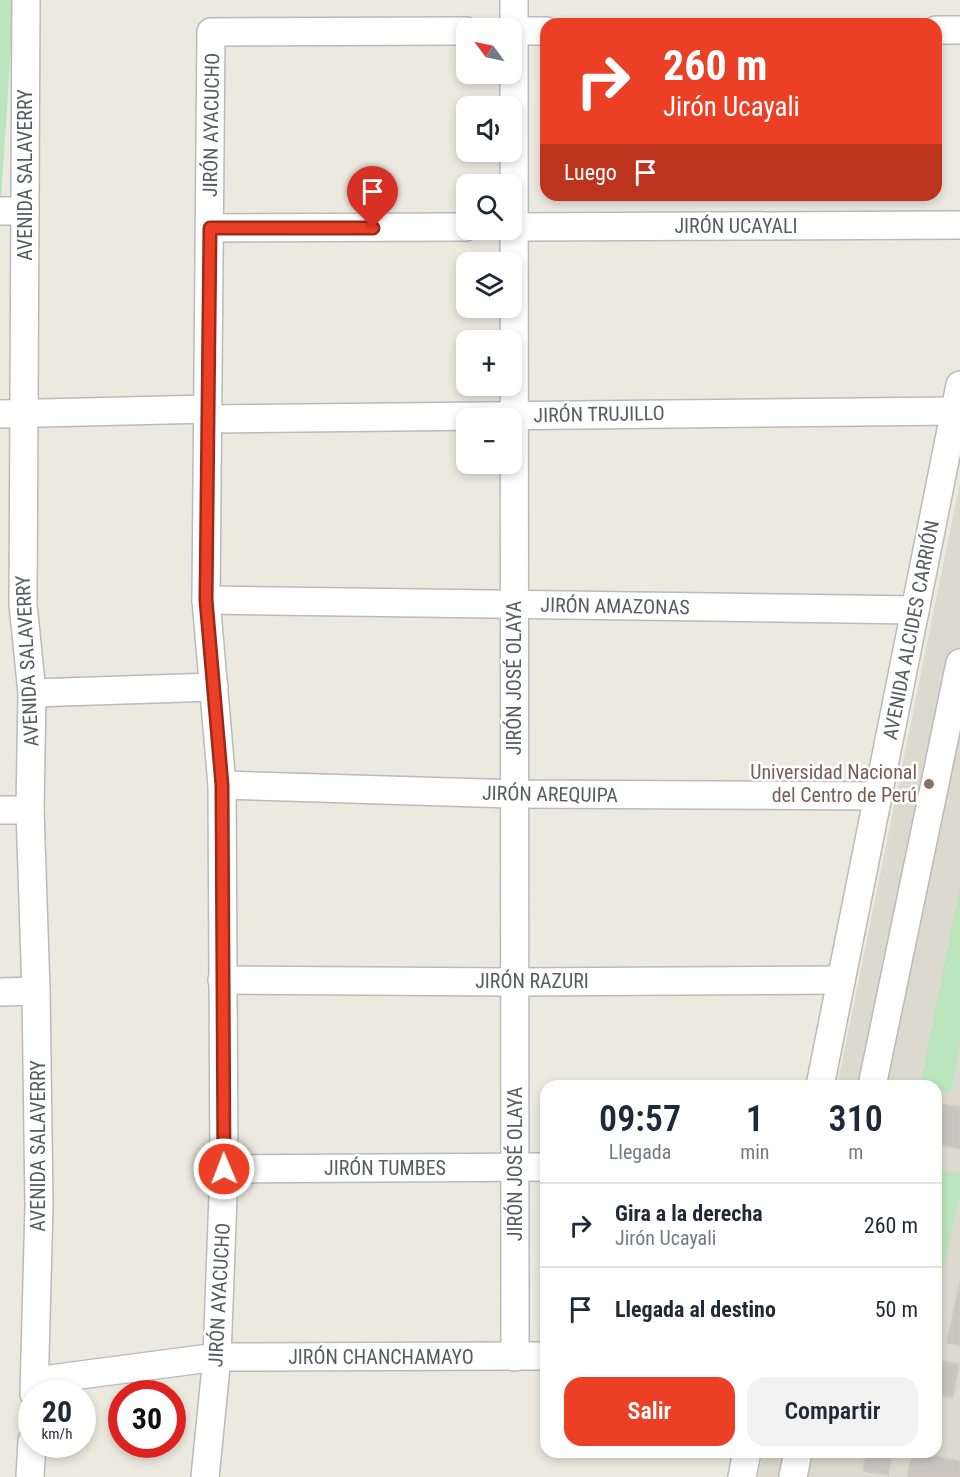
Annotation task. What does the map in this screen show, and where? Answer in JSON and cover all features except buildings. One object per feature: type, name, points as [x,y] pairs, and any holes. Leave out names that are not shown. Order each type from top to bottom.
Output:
[{"type":"street","name":"AVENIDA SALAVERRY","points":[[26,0],[12,211],[11,604],[32,693],[30,810],[36,991],[39,1205],[34,1380]]},
{"type":"street","name":"JIRÓN JOSÉ OLAYA","points":[[513,18],[514,0]]},
{"type":"street","points":[[942,30],[960,30]]},
{"type":"street","name":"JIRÓN AYACUCHO","points":[[205,1477],[217,1357],[224,1169],[222,785],[206,600],[212,32],[456,31]]},
{"type":"street","points":[[522,31],[540,31]]},
{"type":"street","name":"JIRÓN JOSÉ OLAYA","points":[[513,84],[513,174]]},
{"type":"street","name":"JIRÓN UCAYALI","points":[[522,227],[960,225]]},
{"type":"street","points":[[210,228],[456,227]]},
{"type":"street","name":"JIRÓN JOSÉ OLAYA","points":[[513,240],[514,408]]},
{"type":"street","name":"JIRÓN TRUJILLO","points":[[522,415],[957,398]]},
{"type":"street","name":"AVENIDA ALCIDES CARRIÓN","points":[[821,1080],[957,398]]},
{"type":"street","name":"JIRÓN TRUJILLO","points":[[11,413],[456,415]]},
{"type":"street","name":"JIRÓN JOSÉ OLAYA","points":[[514,474],[515,1357]]},
{"type":"street","name":"JIRÓN AMAZONAS","points":[[206,600],[915,610]]},
{"type":"street","points":[[873,1080],[960,663]]},
{"type":"street","points":[[32,693],[214,687]]},
{"type":"street","name":"JIRÓN AREQUIPA","points":[[222,785],[514,794],[878,796]]},
{"type":"street","points":[[0,810],[30,810]]},
{"type":"street","name":"JIRÓN RAZURI","points":[[222,980],[515,982],[841,980]]},
{"type":"street","points":[[0,992],[36,991]]},
{"type":"street","name":"JIRÓN TUMBES","points":[[224,1169],[540,1167]]},
{"type":"street","name":"JIRÓN CHANCHAMAYO","points":[[77,1380],[217,1357],[540,1356]]},
{"type":"street","points":[[30,1477],[31,1458]]},
{"type":"street","points":[[742,1477],[746,1458]]},
{"type":"street","points":[[793,1477],[797,1458]]},
{"type":"shaded area","name":"Universidad Nacional del Centro de Perú","points":[[960,482],[960,1477],[758,1477],[762,1458],[942,1458],[942,1080],[838,1080]]},
{"type":"green space","points":[[0,0],[14,0],[1,201],[0,201]]},
{"type":"green space","points":[[960,887],[960,1043],[951,1093],[942,1091],[942,1080],[921,1080]]},
{"type":"green space","points":[[942,1170],[960,1174],[960,1194],[942,1274]]},
{"type":"place","name":"Universidad Nacional del Centro de Perú","points":[[929,784]]},
{"type":"route","points":[[224,1169],[222,785],[206,600],[210,228],[373,228]]}]
